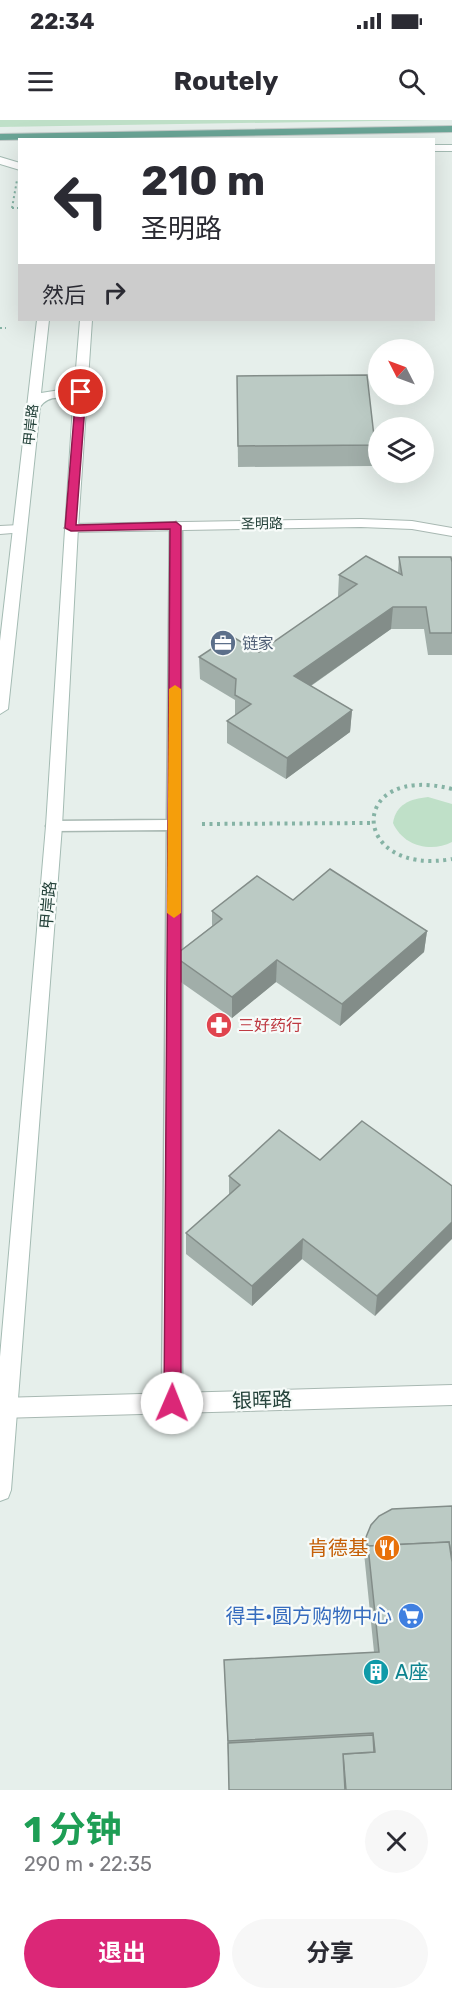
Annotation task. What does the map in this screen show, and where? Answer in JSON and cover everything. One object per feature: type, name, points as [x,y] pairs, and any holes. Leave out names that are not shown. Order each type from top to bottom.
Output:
[{"type":"main road","points":[[0,137],[452,129]]},
{"type":"main road","points":[[435,148],[452,148]]},
{"type":"main road","points":[[0,154],[18,154]]},
{"type":"main road","points":[[0,160],[18,166]]},
{"type":"main road","name":"甲岸路","points":[[0,709],[43,321]]},
{"type":"main road","name":"甲岸路","points":[[0,1490],[3,1408],[54,826],[71,528],[86,321]]},
{"type":"main road","points":[[33,408],[41,397],[55,394],[74,397],[79,400],[80,406]]},
{"type":"main road","name":"圣明路","points":[[71,528],[360,523],[412,525],[452,532]]},
{"type":"main road","points":[[0,530],[20,529]]},
{"type":"main road","name":"银晖路","points":[[3,1408],[452,1395]]},
{"type":"lane","points":[[172,1403],[176,526]]},
{"type":"lane","points":[[54,826],[174,825]]},
{"type":"path","points":[[17,180],[12,208],[18,208]]},
{"type":"path","points":[[0,328],[6,328]]},
{"type":"path","points":[[452,789],[425,783],[393,790],[381,799],[374,810],[372,823],[377,836],[388,848],[404,857],[423,861],[452,859]]},
{"type":"path","points":[[174,825],[372,823]]},
{"type":"green space","points":[[0,120],[434,120],[0,127]]},
{"type":"green space","points":[[428,797],[452,804],[452,842],[435,847],[418,845],[403,837],[393,823],[397,811],[405,804],[415,799]]},
{"type":"building","points":[[367,375],[368,405],[370,405],[372,417],[368,417],[368,445],[238,446],[237,376]]},
{"type":"building","points":[[366,556],[402,575],[399,557],[451,557],[452,633],[430,633],[426,607],[393,607],[294,676],[352,710],[287,758],[227,721],[251,704],[235,695],[236,679],[199,657],[231,636],[259,652],[357,584],[339,575]]},
{"type":"building","points":[[330,869],[427,931],[342,1004],[277,960],[232,997],[174,956],[222,919],[212,911],[257,876],[293,900]]},
{"type":"building","points":[[362,1121],[452,1186],[452,1222],[377,1296],[303,1239],[252,1286],[186,1233],[240,1185],[229,1176],[279,1130],[320,1160]]},
{"type":"building","points":[[452,1506],[452,1562],[449,1542],[368,1546],[368,1548],[366,1537],[371,1525],[379,1516],[392,1509]]},
{"type":"building","name":"A座","points":[[449,1542],[452,1562],[452,1790],[346,1790],[343,1754],[375,1752],[373,1733],[228,1741],[224,1660],[379,1652],[368,1546]]},
{"type":"building","points":[[373,1735],[374,1752],[343,1754],[345,1790],[229,1790],[228,1743]]},
{"type":"slow traffic","points":[[174,913],[175,689]]},
{"type":"place","name":"链家","points":[[223,643]]},
{"type":"place","name":"三好药行","points":[[219,1025]]},
{"type":"place","name":"肯德基","points":[[387,1548]]},
{"type":"place","name":"得丰·圆方购物中心","points":[[411,1616]]},
{"type":"place","name":"A座","points":[[376,1672]]},
{"type":"route","points":[[81,392],[71,528],[176,526],[172,1403]]}]
